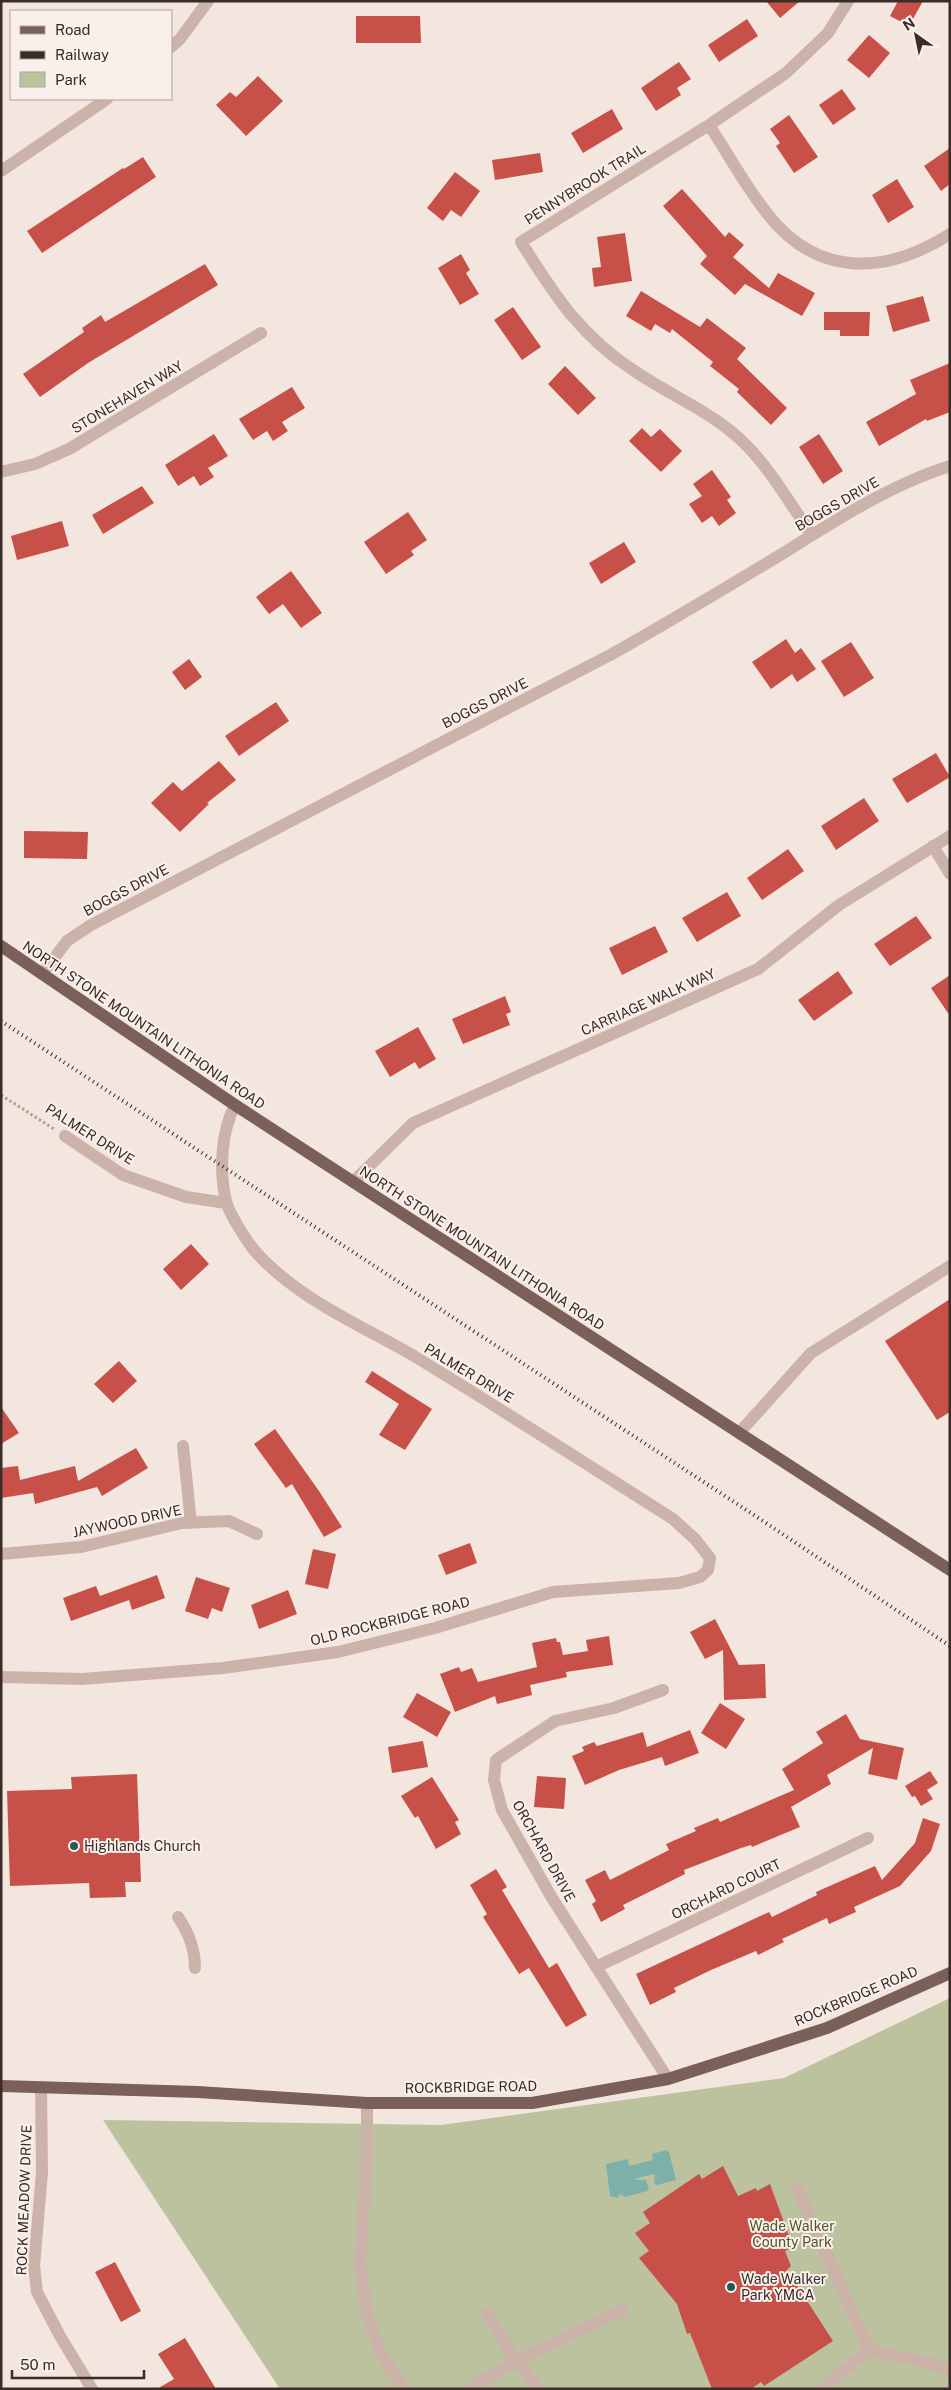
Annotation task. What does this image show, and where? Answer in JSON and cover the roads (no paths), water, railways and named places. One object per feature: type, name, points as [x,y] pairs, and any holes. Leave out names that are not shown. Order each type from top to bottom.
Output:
[{"type":"main road","name":"NORTH STONE MOUNTAIN LITHONIA ROAD","points":[[1,946],[235,1105],[950,1570]]},
{"type":"main road","name":"ROCKBRIDGE ROAD","points":[[1,2086],[198,2092],[367,2103],[532,2103],[668,2079],[828,2028],[950,1973]]},
{"type":"street","points":[[172,46],[180,39],[208,1]]},
{"type":"street","name":"PENNYBROOK TRAIL","points":[[812,535],[748,446],[718,420],[635,372],[602,347],[572,318],[521,242],[710,125],[786,73],[828,33],[848,1]]},
{"type":"street","points":[[1,171],[106,100]]},
{"type":"street","points":[[710,125],[763,209],[791,238],[820,257],[849,264],[877,263],[905,258],[950,234]]},
{"type":"street","name":"STONEHAVEN WAY","points":[[1,472],[35,464],[69,449],[261,333]]},
{"type":"street","name":"BOGGS DRIVE","points":[[42,974],[67,941],[91,925],[612,654],[888,492],[950,466]]},
{"type":"street","name":"CARRIAGE WALK WAY","points":[[353,1182],[413,1123],[758,969],[839,906],[950,836]]},
{"type":"street","points":[[933,846],[950,874]]},
{"type":"street","name":"PALMER DRIVE","points":[[235,1105],[227,1120],[222,1168],[226,1203],[253,1248],[283,1277],[332,1312],[411,1355],[674,1519],[695,1539],[710,1558]]},
{"type":"street","name":"PALMER DRIVE","points":[[64,1136],[123,1175],[186,1197],[226,1203]]},
{"type":"street","points":[[739,1433],[811,1353],[950,1266]]},
{"type":"street","points":[[183,1446],[191,1522]]},
{"type":"street","name":"JAYWOOD DRIVE","points":[[1,1554],[81,1547],[191,1522],[229,1521],[257,1534]]},
{"type":"street","name":"OLD ROCKBRIDGE ROAD","points":[[1,1677],[82,1679],[214,1669],[338,1652],[435,1628],[552,1592],[679,1583],[700,1577],[708,1570],[710,1558]]},
{"type":"street","name":"ORCHARD DRIVE","points":[[662,1690],[614,1708],[556,1721],[496,1760],[494,1780],[502,1810],[552,1898],[668,2079]]},
{"type":"street","name":"ORCHARD COURT","points":[[596,1967],[868,1838]]},
{"type":"street","points":[[178,1917],[189,1933],[195,1958],[195,1968]]},
{"type":"street","name":"ROCK MEADOW DRIVE","points":[[41,2088],[42,2172],[34,2266],[37,2292],[60,2336],[92,2389]]},
{"type":"street","points":[[367,2103],[368,2158],[360,2260],[366,2311],[382,2354],[404,2389]]},
{"type":"street","points":[[797,2188],[869,2350]]},
{"type":"street","points":[[469,2389],[516,2361],[623,2310]]},
{"type":"street","points":[[487,2313],[516,2361],[539,2389]]},
{"type":"street","points":[[869,2350],[930,2362],[950,2371]]},
{"type":"street","points":[[822,2389],[869,2350]]},
{"type":"water","points":[[667,2150],[676,2180],[657,2185],[654,2183],[655,2174],[637,2178],[635,2180],[646,2180],[649,2189],[647,2191],[625,2197],[620,2194],[617,2198],[610,2196],[606,2164],[628,2159],[629,2166],[653,2160],[652,2154]]},
{"type":"railway","points":[[1,1021],[754,1515],[950,1646]]},
{"type":"place","name":"Highlands Church","points":[[74,1846]]},
{"type":"place","name":"Wade Walker Park YMCA","points":[[731,2287]]},
{"type":"park label","name":"Wade Walker County Park","points":[[792,2234]]}]
